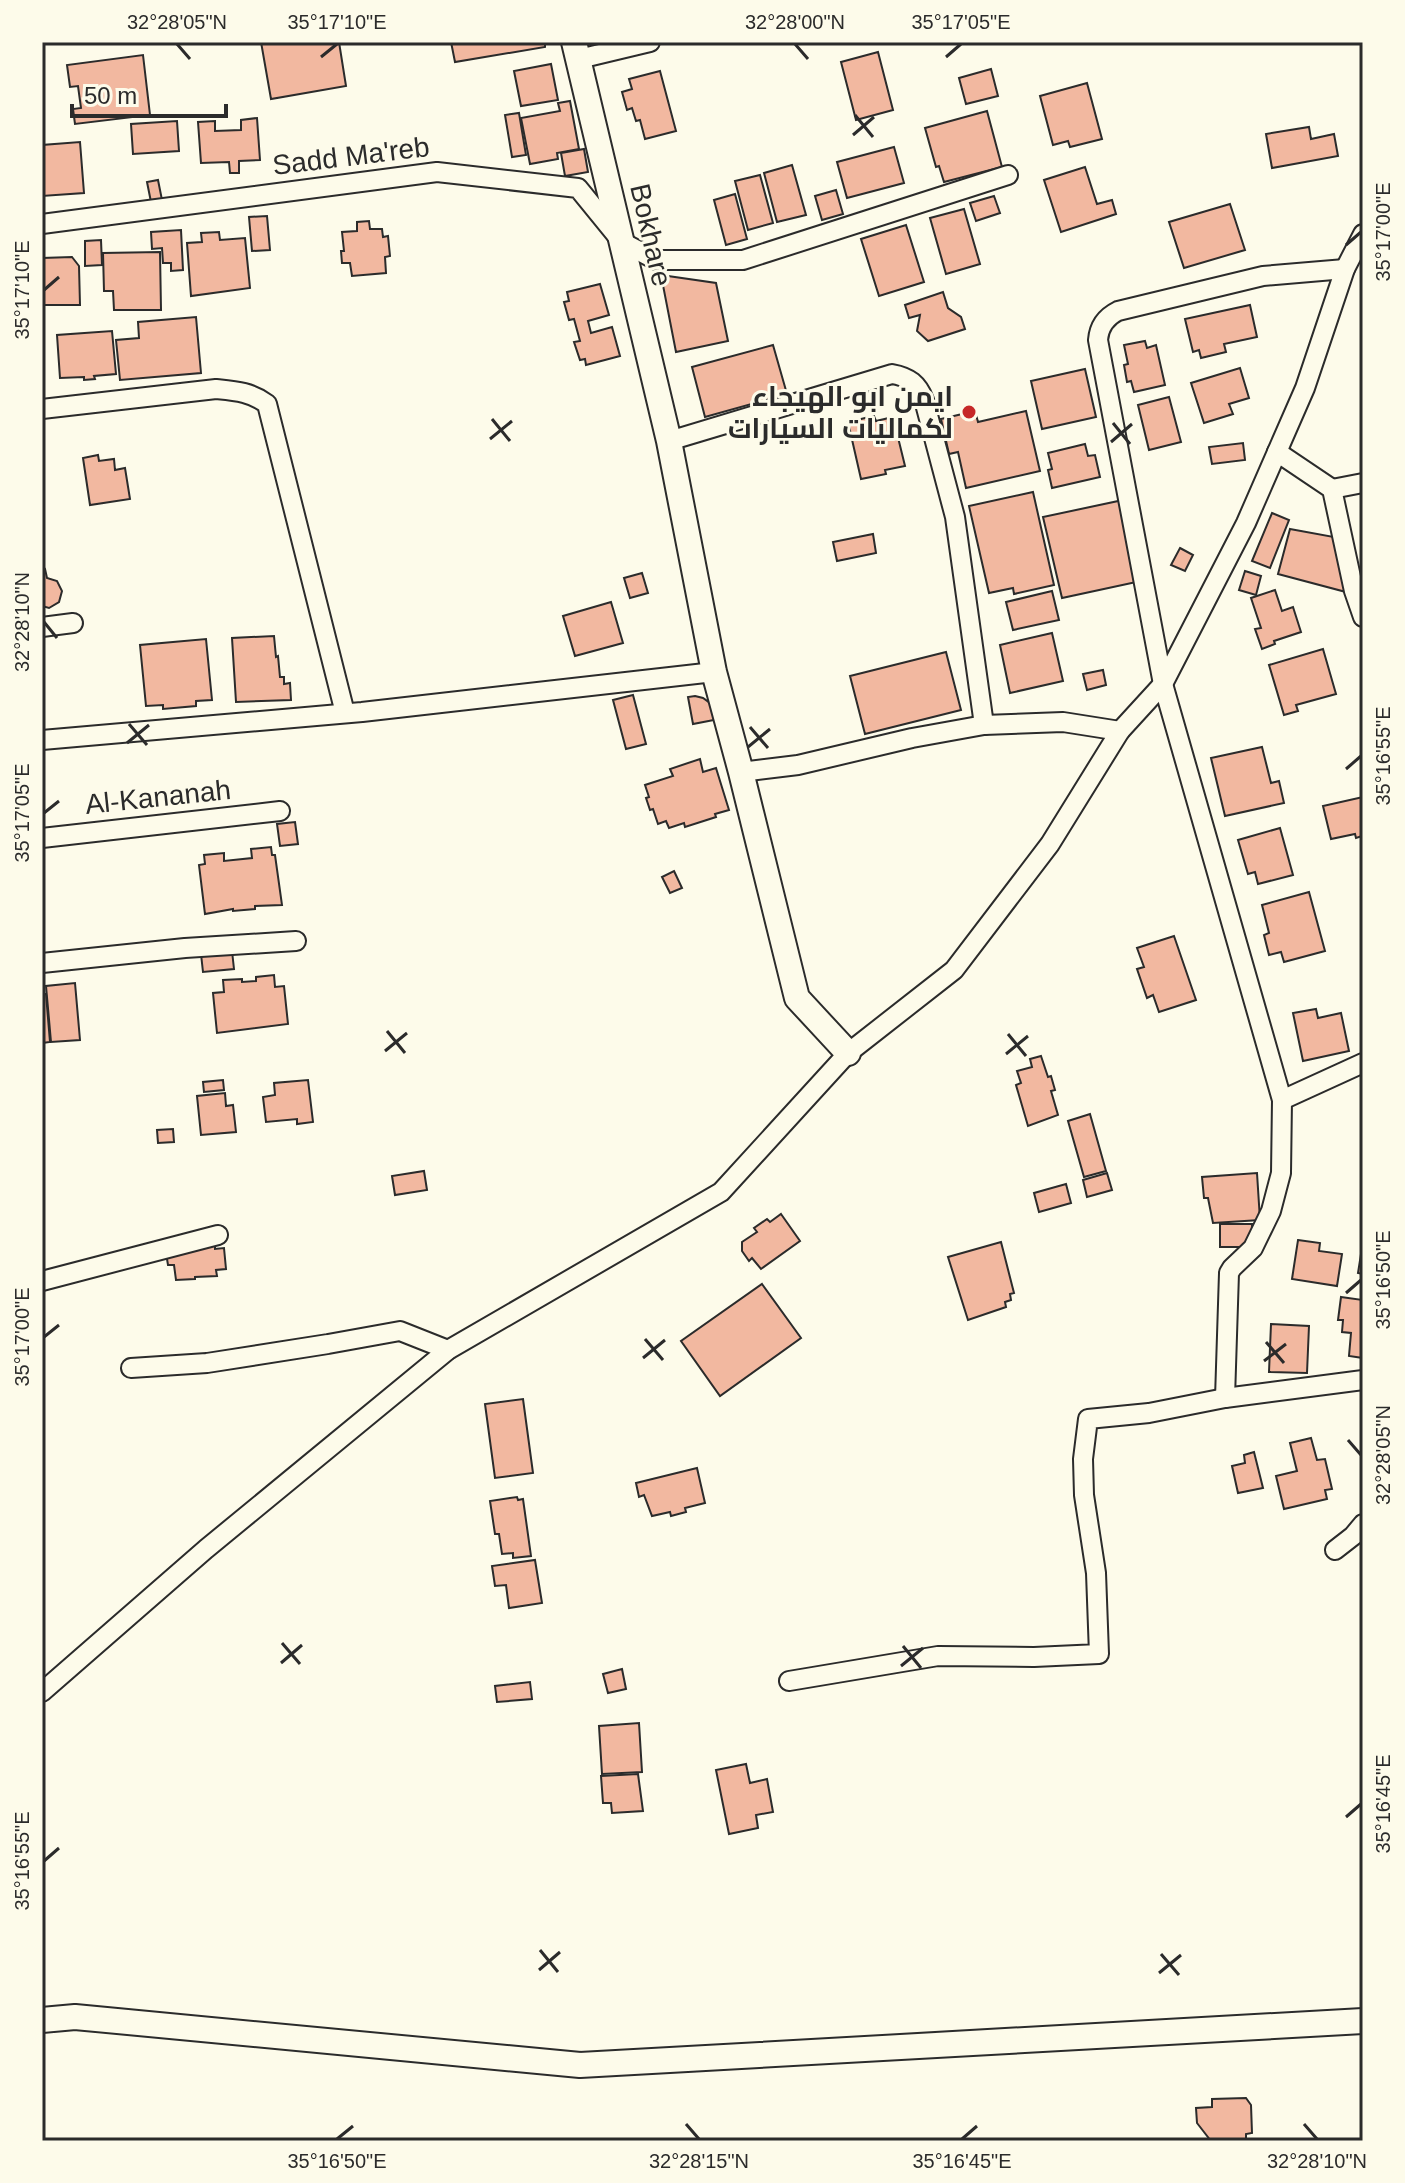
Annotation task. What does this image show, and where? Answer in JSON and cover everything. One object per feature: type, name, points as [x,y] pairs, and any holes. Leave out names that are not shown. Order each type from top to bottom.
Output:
[{"type":"street","points":[[577,50],[650,42]]},
{"type":"street","name":"Bokhare","points":[[577,50],[669,441],[714,672],[797,998],[848,1053]]},
{"type":"street","name":"Sadd Ma'reb","points":[[42,224],[437,172],[578,188],[622,242],[656,260],[743,260],[1008,175]]},
{"type":"street","points":[[42,1692],[206,1549],[448,1350],[721,1192],[848,1053],[954,970],[1050,844],[1120,731],[1163,684],[1246,523],[1305,388],[1345,269],[1363,234]]},
{"type":"street","points":[[1225,1398],[1229,1274],[1253,1248],[1271,1211],[1281,1173],[1282,1100],[1163,684],[1099,335],[1102,325],[1118,311],[1263,276],[1345,269]]},
{"type":"street","points":[[669,441],[892,374],[913,382],[924,400],[955,517],[984,725]]},
{"type":"street","points":[[42,409],[216,389],[255,395],[267,404],[345,713]]},
{"type":"street","points":[[1277,452],[1332,489],[1354,591],[1363,617]]},
{"type":"street","points":[[1332,489],[1363,483]]},
{"type":"street","points":[[42,627],[73,623]]},
{"type":"street","points":[[42,740],[345,713],[714,672]]},
{"type":"street","points":[[741,772],[798,765],[912,738],[984,725],[1063,722],[1120,731]]},
{"type":"street","name":"Al-Kananah","points":[[42,838],[280,811]]},
{"type":"street","points":[[42,963],[185,948],[296,941]]},
{"type":"street","points":[[1282,1100],[1363,1063]]},
{"type":"street","points":[[42,1281],[218,1235]]},
{"type":"street","points":[[131,1368],[207,1363],[400,1331],[448,1350]]},
{"type":"street","points":[[789,1681],[938,1656],[1099,1654],[1096,1573],[1084,1495],[1083,1459],[1088,1419],[1149,1413],[1225,1398],[1363,1381]]},
{"type":"street","points":[[1335,1550],[1363,1524]]},
{"type":"street","points":[[42,2020],[75,2017],[580,2065],[1363,2021]]},
{"type":"building","points":[[261,42],[339,42],[346,86],[271,99]]},
{"type":"building","points":[[451,42],[545,42],[545,47],[455,62]]},
{"type":"building","points":[[878,52],[893,110],[856,120],[841,62]]},
{"type":"building","points":[[143,55],[150,115],[75,124],[73,109],[81,108],[78,86],[70,87],[67,65]]},
{"type":"building","points":[[551,64],[558,100],[521,106],[514,71]]},
{"type":"building","points":[[991,69],[998,96],[966,104],[959,78]]},
{"type":"building","points":[[660,71],[676,131],[645,139],[640,120],[636,121],[632,108],[627,110],[622,92],[632,89],[629,79]]},
{"type":"building","points":[[1087,83],[1102,139],[1070,147],[1068,141],[1053,145],[1040,96]]},
{"type":"building","points":[[570,101],[579,149],[557,153],[558,159],[530,164],[521,118],[560,111],[558,103]]},
{"type":"building","points":[[987,111],[1002,167],[944,182],[939,166],[936,167],[925,128]]},
{"type":"building","points":[[519,113],[526,155],[512,157],[505,115]]},
{"type":"building","points":[[257,118],[260,160],[239,161],[239,173],[230,173],[229,162],[201,163],[198,122],[215,121],[215,131],[241,130],[241,120]]},
{"type":"building","points":[[177,121],[179,151],[133,154],[131,124]]},
{"type":"building","points":[[1309,127],[1311,139],[1334,134],[1338,156],[1272,168],[1266,134]]},
{"type":"building","points":[[80,142],[84,193],[42,196],[42,145]]},
{"type":"building","points":[[894,147],[904,183],[847,198],[837,162]]},
{"type":"building","points":[[584,149],[588,172],[565,176],[561,153]]},
{"type":"building","points":[[792,165],[806,215],[777,222],[764,173]]},
{"type":"building","points":[[1085,167],[1097,204],[1112,200],[1116,214],[1061,232],[1044,180]]},
{"type":"building","points":[[760,175],[773,223],[748,230],[735,181]]},
{"type":"building","points":[[158,180],[162,200],[151,202],[147,182]]},
{"type":"building","points":[[836,190],[843,214],[822,220],[815,196]]},
{"type":"building","points":[[735,194],[747,239],[726,245],[714,200]]},
{"type":"building","points":[[994,196],[1000,213],[976,221],[970,203]]},
{"type":"building","points":[[1230,204],[1245,250],[1184,268],[1169,222]]},
{"type":"building","points":[[964,209],[980,264],[946,274],[930,218]]},
{"type":"building","points":[[267,216],[270,250],[252,251],[249,217]]},
{"type":"building","points":[[369,221],[370,229],[382,229],[383,237],[388,236],[390,256],[385,257],[386,273],[352,276],[350,263],[342,263],[342,232],[357,231],[357,222]]},
{"type":"building","points":[[906,225],[924,282],[879,296],[861,239]]},
{"type":"building","points":[[181,230],[183,270],[171,271],[171,263],[163,263],[162,248],[152,249],[151,232]]},
{"type":"building","points":[[219,232],[220,240],[245,238],[250,288],[191,296],[187,243],[202,242],[201,233]]},
{"type":"building","points":[[101,240],[102,265],[85,266],[85,241]]},
{"type":"building","points":[[160,252],[161,310],[114,310],[113,291],[104,291],[103,253]]},
{"type":"building","points":[[72,257],[79,266],[80,305],[42,305],[42,258]]},
{"type":"building","points":[[661,275],[716,283],[728,341],[676,352]]},
{"type":"building","points":[[600,284],[609,315],[588,321],[591,333],[612,327],[620,356],[586,365],[585,359],[580,360],[574,342],[580,341],[574,319],[569,320],[564,302],[569,301],[567,292]]},
{"type":"building","points":[[943,292],[948,308],[961,317],[965,329],[928,341],[917,331],[920,315],[909,318],[905,305]]},
{"type":"building","points":[[1250,305],[1257,337],[1224,344],[1226,352],[1201,358],[1199,350],[1193,352],[1185,319]]},
{"type":"building","points":[[196,317],[201,373],[120,380],[116,340],[139,338],[138,322]]},
{"type":"building","points":[[112,331],[116,374],[84,380],[84,377],[60,378],[57,335]]},
{"type":"building","points":[[1145,341],[1147,348],[1156,345],[1165,385],[1134,392],[1131,381],[1127,382],[1124,365],[1128,364],[1124,345]]},
{"type":"building","points":[[773,345],[787,394],[705,417],[692,367]]},
{"type":"building","points":[[1240,368],[1249,398],[1229,404],[1233,414],[1204,423],[1191,383]]},
{"type":"building","points":[[1085,369],[1096,417],[1042,429],[1031,381]]},
{"type":"building","points":[[1169,397],[1181,442],[1149,450],[1138,405]]},
{"type":"building","points":[[975,411],[978,422],[1026,411],[1040,471],[966,488],[958,452],[949,454],[941,419]]},
{"type":"building","points":[[874,416],[876,421],[893,417],[905,466],[861,479],[848,422]]},
{"type":"building","points":[[1243,443],[1245,460],[1212,464],[1209,447]]},
{"type":"building","points":[[1085,444],[1088,456],[1095,455],[1100,477],[1052,488],[1048,453]]},
{"type":"building","points":[[98,455],[99,461],[114,459],[115,470],[125,468],[130,499],[90,505],[83,458]]},
{"type":"building","points":[[1033,492],[1054,585],[1014,594],[1013,588],[989,593],[969,506]]},
{"type":"building","points":[[1123,500],[1141,581],[1062,598],[1043,517]]},
{"type":"building","points":[[1272,513],[1289,520],[1270,568],[1252,561]]},
{"type":"building","points":[[1290,529],[1334,537],[1346,592],[1278,574]]},
{"type":"building","points":[[873,534],[876,553],[837,561],[833,542]]},
{"type":"building","points":[[1180,548],[1193,555],[1185,571],[1171,565]]},
{"type":"building","points":[[42,565],[47,578],[57,581],[62,591],[59,602],[49,608],[42,606]]},
{"type":"building","points":[[1245,571],[1261,576],[1256,595],[1239,590]]},
{"type":"building","points":[[642,573],[648,593],[630,598],[624,578]]},
{"type":"building","points":[[1275,590],[1282,611],[1293,607],[1301,632],[1274,641],[1275,644],[1262,649],[1255,629],[1261,628],[1251,598]]},
{"type":"building","points":[[1052,591],[1059,620],[1013,630],[1006,602]]},
{"type":"building","points":[[611,602],[623,643],[575,656],[563,616]]},
{"type":"building","points":[[1052,633],[1063,681],[1010,693],[1000,645]]},
{"type":"building","points":[[274,636],[280,677],[284,677],[284,684],[290,683],[291,700],[236,702],[232,638]]},
{"type":"building","points":[[206,639],[212,700],[196,701],[196,706],[163,709],[163,705],[146,706],[140,645]]},
{"type":"building","points":[[1323,649],[1336,694],[1296,705],[1298,711],[1284,715],[1269,665]]},
{"type":"building","points":[[946,652],[961,710],[865,734],[850,676]]},
{"type":"building","points":[[1103,670],[1106,685],[1087,690],[1083,674]]},
{"type":"building","points":[[633,695],[646,744],[626,749],[613,700]]},
{"type":"building","points":[[695,696],[714,706],[719,719],[693,724],[688,697]]},
{"type":"building","points":[[1262,747],[1271,783],[1279,781],[1284,803],[1225,816],[1211,758]]},
{"type":"building","points":[[700,759],[703,772],[716,768],[729,810],[685,827],[684,823],[669,828],[666,821],[658,824],[646,798],[649,797],[645,785],[673,776],[670,769]]},
{"type":"building","points":[[1363,797],[1363,840],[1362,836],[1356,838],[1355,834],[1331,839],[1323,806]]},
{"type":"building","points":[[295,822],[298,844],[280,846],[277,824]]},
{"type":"building","points":[[1280,828],[1293,875],[1258,884],[1255,872],[1248,874],[1238,840]]},
{"type":"building","points":[[271,847],[272,855],[275,855],[282,905],[205,914],[199,865],[205,864],[204,855],[224,853],[224,861],[252,858],[251,849]]},
{"type":"building","points":[[674,871],[682,888],[670,893],[662,877]]},
{"type":"building","points":[[1309,892],[1325,951],[1284,962],[1281,952],[1269,955],[1264,935],[1269,933],[1262,905]]},
{"type":"building","points":[[1174,936],[1196,1000],[1159,1012],[1153,995],[1147,998],[1137,969],[1144,967],[1137,948]]},
{"type":"building","points":[[232,951],[234,969],[203,972],[201,954]]},
{"type":"building","points":[[274,975],[275,987],[284,986],[288,1024],[217,1033],[213,993],[224,992],[223,980],[256,981],[256,977]]},
{"type":"building","points":[[75,983],[80,1040],[51,1042],[46,986]]},
{"type":"building","points":[[42,994],[46,994],[50,1042],[42,1043]]},
{"type":"building","points":[[1316,1009],[1318,1018],[1341,1013],[1349,1051],[1303,1061],[1293,1013]]},
{"type":"building","points":[[1041,1056],[1048,1077],[1051,1076],[1055,1090],[1051,1091],[1058,1115],[1028,1126],[1016,1085],[1021,1083],[1017,1071],[1032,1067],[1030,1059]]},
{"type":"building","points":[[223,1080],[224,1090],[204,1092],[203,1082]]},
{"type":"building","points":[[308,1080],[313,1122],[297,1124],[297,1119],[266,1122],[263,1097],[275,1095],[274,1083]]},
{"type":"building","points":[[225,1093],[226,1106],[233,1105],[236,1132],[201,1135],[197,1096]]},
{"type":"building","points":[[1090,1114],[1106,1171],[1084,1177],[1068,1121]]},
{"type":"building","points":[[173,1129],[174,1142],[158,1143],[157,1130]]},
{"type":"building","points":[[424,1171],[427,1190],[395,1195],[392,1176]]},
{"type":"building","points":[[1107,1173],[1112,1190],[1087,1197],[1083,1180]]},
{"type":"building","points":[[1257,1173],[1260,1220],[1213,1223],[1208,1198],[1204,1198],[1202,1177]]},
{"type":"building","points":[[1066,1184],[1071,1203],[1039,1212],[1034,1193]]},
{"type":"building","points":[[781,1214],[800,1241],[761,1269],[752,1258],[749,1261],[742,1251],[742,1242],[757,1232],[754,1228]]},
{"type":"building","points":[[1220,1224],[1252,1224],[1253,1247],[1220,1247]]},
{"type":"building","points":[[1298,1240],[1320,1243],[1319,1251],[1342,1254],[1337,1286],[1292,1279]]},
{"type":"building","points":[[1001,1242],[1014,1293],[1010,1294],[1011,1300],[1005,1302],[1006,1307],[968,1320],[948,1257]]},
{"type":"building","points":[[215,1245],[215,1249],[224,1248],[226,1269],[216,1270],[217,1276],[176,1280],[174,1265],[168,1265],[166,1253]]},
{"type":"building","points":[[1363,1254],[1363,1274],[1358,1273]]},
{"type":"building","points":[[762,1284],[801,1338],[720,1396],[681,1341]]},
{"type":"building","points":[[1341,1297],[1363,1300],[1363,1358],[1349,1356],[1351,1333],[1342,1332],[1343,1320],[1338,1320]]},
{"type":"building","points":[[1271,1324],[1309,1326],[1307,1373],[1269,1372]]},
{"type":"building","points":[[523,1399],[533,1473],[495,1478],[485,1404]]},
{"type":"building","points":[[1311,1438],[1317,1460],[1325,1459],[1332,1489],[1325,1490],[1327,1499],[1284,1509],[1276,1476],[1297,1471],[1290,1443]]},
{"type":"building","points":[[1254,1452],[1263,1488],[1238,1493],[1232,1466],[1245,1463],[1244,1455]]},
{"type":"building","points":[[697,1468],[705,1503],[685,1508],[686,1512],[671,1516],[670,1512],[652,1516],[644,1495],[639,1497],[636,1483]]},
{"type":"building","points":[[517,1497],[518,1500],[523,1499],[531,1556],[513,1558],[513,1553],[502,1554],[499,1534],[495,1534],[490,1501]]},
{"type":"building","points":[[535,1560],[542,1603],[509,1608],[506,1585],[495,1586],[492,1566]]},
{"type":"building","points":[[622,1669],[626,1689],[608,1693],[603,1674]]},
{"type":"building","points":[[530,1682],[532,1699],[497,1702],[495,1686]]},
{"type":"building","points":[[639,1723],[642,1772],[602,1774],[599,1726]]},
{"type":"building","points":[[746,1764],[750,1783],[767,1779],[773,1812],[756,1815],[758,1828],[729,1834],[716,1770]]},
{"type":"building","points":[[638,1774],[643,1811],[612,1813],[611,1803],[603,1803],[601,1776]]},
{"type":"building","points":[[1246,2098],[1251,2105],[1252,2133],[1246,2134],[1246,2141],[1211,2141],[1197,2123],[1196,2108],[1212,2107],[1212,2099]]},
{"type":"place","name":"ايمن ابو الهيجاء لكماليات السيارات","points":[[969,412]]}]
